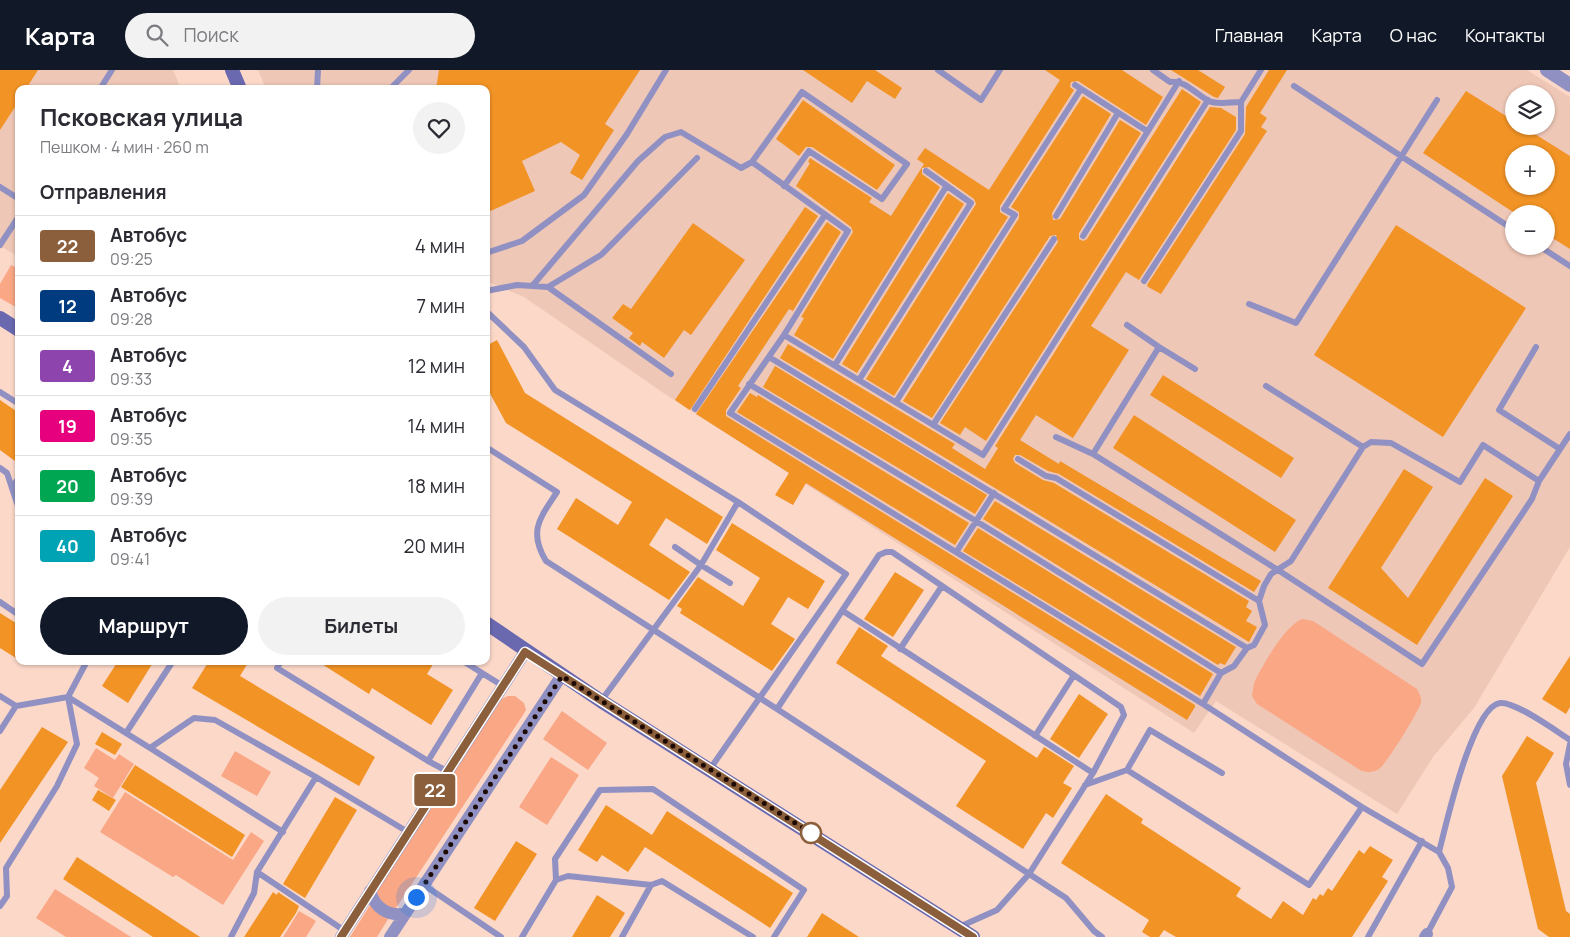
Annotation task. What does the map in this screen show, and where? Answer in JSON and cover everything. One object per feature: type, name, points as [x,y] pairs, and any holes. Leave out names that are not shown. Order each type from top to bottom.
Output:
[{"type":"main road","points":[[232,70],[238,85]]},
{"type":"main road","points":[[0,318],[15,327]]},
{"type":"main road","points":[[492,627],[525,652],[562,676],[973,937]]},
{"type":"street","points":[[1546,70],[1570,85]]},
{"type":"street","points":[[343,934],[525,652]]},
{"type":"street","points":[[390,937],[562,676]]},
{"type":"street","points":[[370,890],[372,898],[382,910],[390,914],[405,914]]},
{"type":"lane","points":[[103,85],[112,70]]},
{"type":"lane","points":[[317,85],[318,70]]},
{"type":"lane","points":[[394,85],[409,70]]},
{"type":"lane","points":[[490,252],[522,241],[584,195],[628,134],[666,70]]},
{"type":"lane","points":[[938,70],[981,100],[1000,70]]},
{"type":"lane","points":[[1153,70],[1170,82],[1179,81],[1208,100],[1217,103],[1241,102]]},
{"type":"lane","points":[[1144,281],[1241,131],[1241,102],[1261,70]]},
{"type":"lane","points":[[1083,236],[1146,131],[1179,81]]},
{"type":"lane","points":[[1294,86],[1505,224]]},
{"type":"lane","points":[[896,402],[1015,215],[1004,209],[1078,87],[1146,131]]},
{"type":"lane","points":[[533,286],[638,161],[666,137],[680,132],[741,168],[752,162],[802,92],[907,164],[882,200],[809,151],[784,186]]},
{"type":"lane","points":[[784,334],[983,455],[1208,100]]},
{"type":"lane","points":[[1250,304],[1296,323],[1437,100]]},
{"type":"lane","points":[[1056,216],[1118,113]]},
{"type":"lane","points":[[548,287],[601,255],[697,158]]},
{"type":"lane","points":[[752,162],[848,231],[784,334],[730,413],[1203,704],[1362,807],[1439,852],[1448,868],[1452,887],[1428,936]]},
{"type":"lane","points":[[859,380],[971,203],[926,171]]},
{"type":"lane","points":[[0,187],[15,196]]},
{"type":"lane","points":[[835,365],[946,187]]},
{"type":"lane","points":[[695,409],[825,215]]},
{"type":"lane","points":[[0,245],[15,222]]},
{"type":"lane","points":[[933,425],[1054,238]]},
{"type":"lane","points":[[1553,255],[1570,266]]},
{"type":"lane","points":[[490,290],[517,285],[548,287],[671,374]]},
{"type":"lane","points":[[490,315],[524,347],[555,390],[738,502],[846,574],[710,769]]},
{"type":"lane","points":[[1127,325],[1195,369]]},
{"type":"lane","points":[[1093,454],[1159,347]]},
{"type":"lane","points":[[1536,347],[1499,410],[1560,449]]},
{"type":"lane","points":[[768,357],[1247,648]]},
{"type":"lane","points":[[749,384],[976,521],[1221,673]]},
{"type":"lane","points":[[1266,386],[1363,447]]},
{"type":"lane","points":[[0,392],[15,401]]},
{"type":"lane","points":[[1056,437],[1093,454],[1278,570],[1422,664],[1532,499],[1539,481],[1570,434]]},
{"type":"lane","points":[[1203,704],[1221,673],[1234,666],[1247,648],[1254,645],[1265,625],[1259,601],[1264,586],[1271,574],[1291,561],[1363,447],[1371,442],[1391,443],[1460,482],[1483,445],[1539,481]]},
{"type":"lane","points":[[490,450],[557,492],[538,523],[537,543],[546,561],[1066,898],[1094,932],[1102,937]]},
{"type":"lane","points":[[1018,459],[1046,476],[1056,478],[1259,601]]},
{"type":"lane","points":[[0,468],[7,473],[15,497]]},
{"type":"lane","points":[[12,488],[15,483]]},
{"type":"lane","points":[[957,551],[994,493]]},
{"type":"lane","points":[[601,701],[701,565],[738,502]]},
{"type":"lane","points":[[675,547],[730,583]]},
{"type":"lane","points":[[777,709],[879,556],[886,552],[892,552],[1121,707],[1124,715],[1093,773],[1029,874],[997,910],[957,927]]},
{"type":"lane","points":[[900,648],[942,586]]},
{"type":"lane","points":[[0,602],[15,612]]},
{"type":"lane","points":[[842,611],[1093,773]]},
{"type":"lane","points":[[0,906],[7,896],[6,868],[57,786],[77,744],[68,697],[84,665]]},
{"type":"lane","points":[[126,733],[170,665]]},
{"type":"lane","points":[[279,665],[277,668],[447,771]]},
{"type":"lane","points":[[469,665],[503,686]]},
{"type":"lane","points":[[428,761],[482,673]]},
{"type":"lane","points":[[1035,736],[1074,675]]},
{"type":"lane","points":[[0,696],[16,706],[68,697],[283,832]]},
{"type":"lane","points":[[1439,852],[1470,741],[1490,708],[1499,703],[1512,705],[1570,740]]},
{"type":"lane","points":[[0,731],[16,706]]},
{"type":"lane","points":[[150,748],[194,718],[215,720],[408,832]]},
{"type":"lane","points":[[1085,785],[1126,770],[1150,730],[1222,773]]},
{"type":"lane","points":[[1570,744],[1566,764],[1570,785]]},
{"type":"lane","points":[[1126,770],[1309,885],[1362,807]]},
{"type":"lane","points":[[232,937],[254,893],[257,872],[316,777]]},
{"type":"lane","points":[[522,937],[556,880],[555,859],[600,790],[653,789],[804,890],[774,937]]},
{"type":"lane","points":[[1368,937],[1422,841]]},
{"type":"lane","points":[[257,872],[343,934]]},
{"type":"lane","points":[[556,880],[568,876],[651,886],[662,881],[753,937]]},
{"type":"lane","points":[[424,885],[501,937]]},
{"type":"lane","points":[[622,937],[651,886]]},
{"type":"shaded area","points":[[0,70],[173,70],[179,85],[15,85],[15,255],[0,246]]},
{"type":"shaded area","points":[[258,70],[1527,70],[1551,85],[1505,85],[1505,135],[1555,135],[1555,88],[1570,97],[1570,547],[1474,708],[1433,757],[1397,814],[1216,701],[1194,733],[668,396],[524,297],[490,283],[490,85],[264,85]]},
{"type":"shaded area","points":[[11,265],[15,267],[15,307],[0,298],[0,284]]},
{"type":"shaded area","points":[[1302,619],[1313,621],[1419,692],[1421,703],[1414,717],[1402,738],[1379,769],[1370,772],[1360,770],[1257,704],[1252,696],[1255,681],[1269,656],[1289,629]]},
{"type":"shaded area","points":[[508,696],[515,696],[524,703],[526,710],[398,905],[395,909],[389,911],[375,893],[499,700]]},
{"type":"shaded area","points":[[562,711],[607,743],[588,770],[543,739]]},
{"type":"shaded area","points":[[96,748],[115,760],[119,754],[134,764],[113,798],[94,786],[99,778],[84,768]]},
{"type":"shaded area","points":[[235,751],[271,772],[257,796],[221,776]]},
{"type":"shaded area","points":[[551,757],[579,775],[547,825],[519,807]]},
{"type":"shaded area","points":[[125,792],[233,860],[251,832],[264,841],[223,905],[176,875],[173,877],[100,832]]},
{"type":"shaded area","points":[[55,889],[131,937],[66,937],[36,918]]},
{"type":"shaded area","points":[[372,902],[390,916],[377,937],[350,937]]},
{"type":"shaded area","points":[[299,911],[316,921],[306,937],[283,937]]},
{"type":"building","points":[[0,70],[38,70],[29,85],[15,85],[15,107],[0,130]]},
{"type":"building","points":[[439,70],[640,70],[605,124],[614,130],[582,180],[570,173],[580,155],[561,142],[522,161],[535,191],[490,211],[490,85],[437,85]]},
{"type":"building","points":[[803,70],[875,70],[902,88],[895,99],[867,81],[852,103]]},
{"type":"building","points":[[1045,70],[1122,70],[1163,97],[1146,125],[1078,81],[1071,82],[1070,87],[1074,90],[1000,206],[1000,212],[1008,217],[894,396],[866,379],[976,204],[974,199],[929,167],[922,168],[922,174],[940,187],[833,359],[794,335],[804,318],[801,317],[853,232],[851,227],[796,186],[810,163],[808,162],[810,158],[872,198],[869,202],[891,216],[924,164],[917,159],[925,148],[989,190],[1060,80]]},
{"type":"building","points":[[1171,70],[1198,70],[1225,87],[1218,98],[1214,97]]},
{"type":"building","points":[[1269,70],[1287,70],[1260,113],[1267,118],[1261,127],[1267,131],[1161,294],[1147,285],[1245,134],[1246,107]]},
{"type":"building","points":[[1182,89],[1201,102],[986,441],[965,427],[960,435],[940,423],[1058,242],[1056,235],[1050,236],[932,418],[903,401],[1019,218],[1019,212],[1011,207],[1083,96],[1111,114],[1052,213],[1053,220],[1060,219],[1120,120],[1141,133],[1079,233],[1079,239],[1083,241],[1087,239]]},
{"type":"building","points":[[1466,91],[1505,115],[1505,135],[1536,135],[1552,145],[1505,145],[1505,195],[1555,195],[1555,147],[1570,156],[1570,249],[1555,240],[1555,205],[1505,205],[1505,207],[1423,153]]},
{"type":"building","points":[[803,100],[895,165],[877,190],[812,147],[806,147],[799,156],[776,139]]},
{"type":"building","points":[[1210,107],[1221,108],[1236,117],[1236,130],[1139,280],[1126,272],[1091,326],[1129,350],[1073,438],[1036,415],[1020,440],[1059,464],[1060,461],[1261,581],[1254,592],[1059,474],[1048,471],[1020,455],[1015,455],[1013,459],[1015,463],[1043,480],[1054,483],[1249,601],[1246,607],[1252,611],[1246,621],[1257,627],[1249,642],[780,358],[788,344],[955,444],[952,448],[985,469],[998,448],[995,446]]},
{"type":"building","points":[[948,193],[964,204],[857,373],[842,364]]},
{"type":"building","points":[[805,207],[818,216],[690,410],[688,409],[675,400]]},
{"type":"building","points":[[827,222],[841,232],[793,311],[789,309],[738,386],[741,388],[726,410],[726,416],[1195,705],[1187,720],[806,483],[793,505],[775,495],[789,473],[696,414]]},
{"type":"building","points":[[693,223],[745,260],[691,335],[684,330],[664,358],[642,342],[640,346],[629,338],[633,333],[612,318],[623,304],[631,309]]},
{"type":"building","points":[[1396,225],[1526,308],[1443,437],[1314,355]]},
{"type":"building","points":[[497,340],[525,393],[723,517],[707,544],[666,518],[649,545],[690,572],[669,600],[557,529],[576,498],[618,525],[632,502],[506,423],[490,393],[490,344]]},
{"type":"building","points":[[775,366],[987,495],[975,514],[763,387]]},
{"type":"building","points":[[1163,375],[1294,458],[1281,478],[1150,395]]},
{"type":"building","points":[[750,393],[757,397],[758,395],[969,523],[955,545],[737,412]]},
{"type":"building","points":[[0,400],[15,410],[15,461],[0,450]]},
{"type":"building","points":[[1134,415],[1296,520],[1275,552],[1113,448]]},
{"type":"building","points":[[1404,469],[1433,487],[1381,568],[1408,598],[1485,478],[1513,496],[1417,645],[1328,588]]},
{"type":"building","points":[[995,501],[1236,647],[1225,665],[1220,663],[1218,665],[983,519]]},
{"type":"building","points":[[732,523],[825,581],[808,609],[788,597],[771,624],[795,639],[772,671],[680,613],[682,609],[677,606],[698,577],[743,606],[760,578],[716,550]]},
{"type":"building","points":[[978,528],[1213,674],[1200,696],[963,551]]},
{"type":"building","points":[[895,572],[924,590],[893,637],[864,619]]},
{"type":"building","points":[[0,613],[15,622],[15,657],[0,648]]},
{"type":"building","points":[[859,627],[888,646],[881,656],[1037,758],[1044,747],[1074,766],[1063,783],[1072,788],[1053,818],[1046,813],[1023,849],[956,806],[986,761],[836,663]]},
{"type":"building","points":[[1570,656],[1570,707],[1566,714],[1542,699]]},
{"type":"building","points":[[115,665],[152,665],[128,703],[102,686]]},
{"type":"building","points":[[206,665],[247,665],[240,676],[375,757],[359,786],[192,688]]},
{"type":"building","points":[[323,665],[433,665],[427,674],[453,690],[431,725],[372,688],[369,694]]},
{"type":"building","points":[[1079,694],[1108,714],[1079,758],[1050,739]]},
{"type":"building","points":[[42,727],[68,742],[0,843],[0,790]]},
{"type":"building","points":[[102,732],[122,744],[115,755],[95,744]]},
{"type":"building","points":[[1527,736],[1554,753],[1536,783],[1566,911],[1570,914],[1570,937],[1549,937],[1538,929],[1502,776]]},
{"type":"building","points":[[135,765],[245,835],[232,857],[121,787]]},
{"type":"building","points":[[98,790],[116,800],[109,811],[92,800]]},
{"type":"building","points":[[1106,794],[1143,819],[1141,823],[1241,888],[1236,896],[1271,919],[1283,901],[1303,915],[1313,898],[1316,900],[1320,894],[1323,896],[1328,888],[1332,891],[1359,850],[1364,854],[1370,846],[1393,860],[1382,877],[1388,881],[1352,937],[1176,937],[1164,930],[1159,937],[1150,937],[1142,932],[1149,920],[1061,863]]},
{"type":"building","points":[[335,797],[357,810],[305,898],[283,884]]},
{"type":"building","points":[[606,805],[652,835],[667,811],[793,893],[770,928],[645,847],[628,872],[602,855],[597,862],[578,850]]},
{"type":"building","points":[[516,841],[537,854],[495,921],[474,908]]},
{"type":"building","points":[[77,857],[200,937],[153,937],[63,879]]},
{"type":"building","points":[[273,892],[277,895],[278,892],[299,906],[296,913],[280,937],[244,937]]},
{"type":"building","points":[[597,895],[625,913],[610,937],[572,937]]},
{"type":"building","points":[[822,913],[859,937],[807,937]]},
{"type":"bus line","name":"22","points":[[341,937],[525,652],[973,937]]},
{"type":"route","points":[[416,897],[562,676],[811,833]]}]
